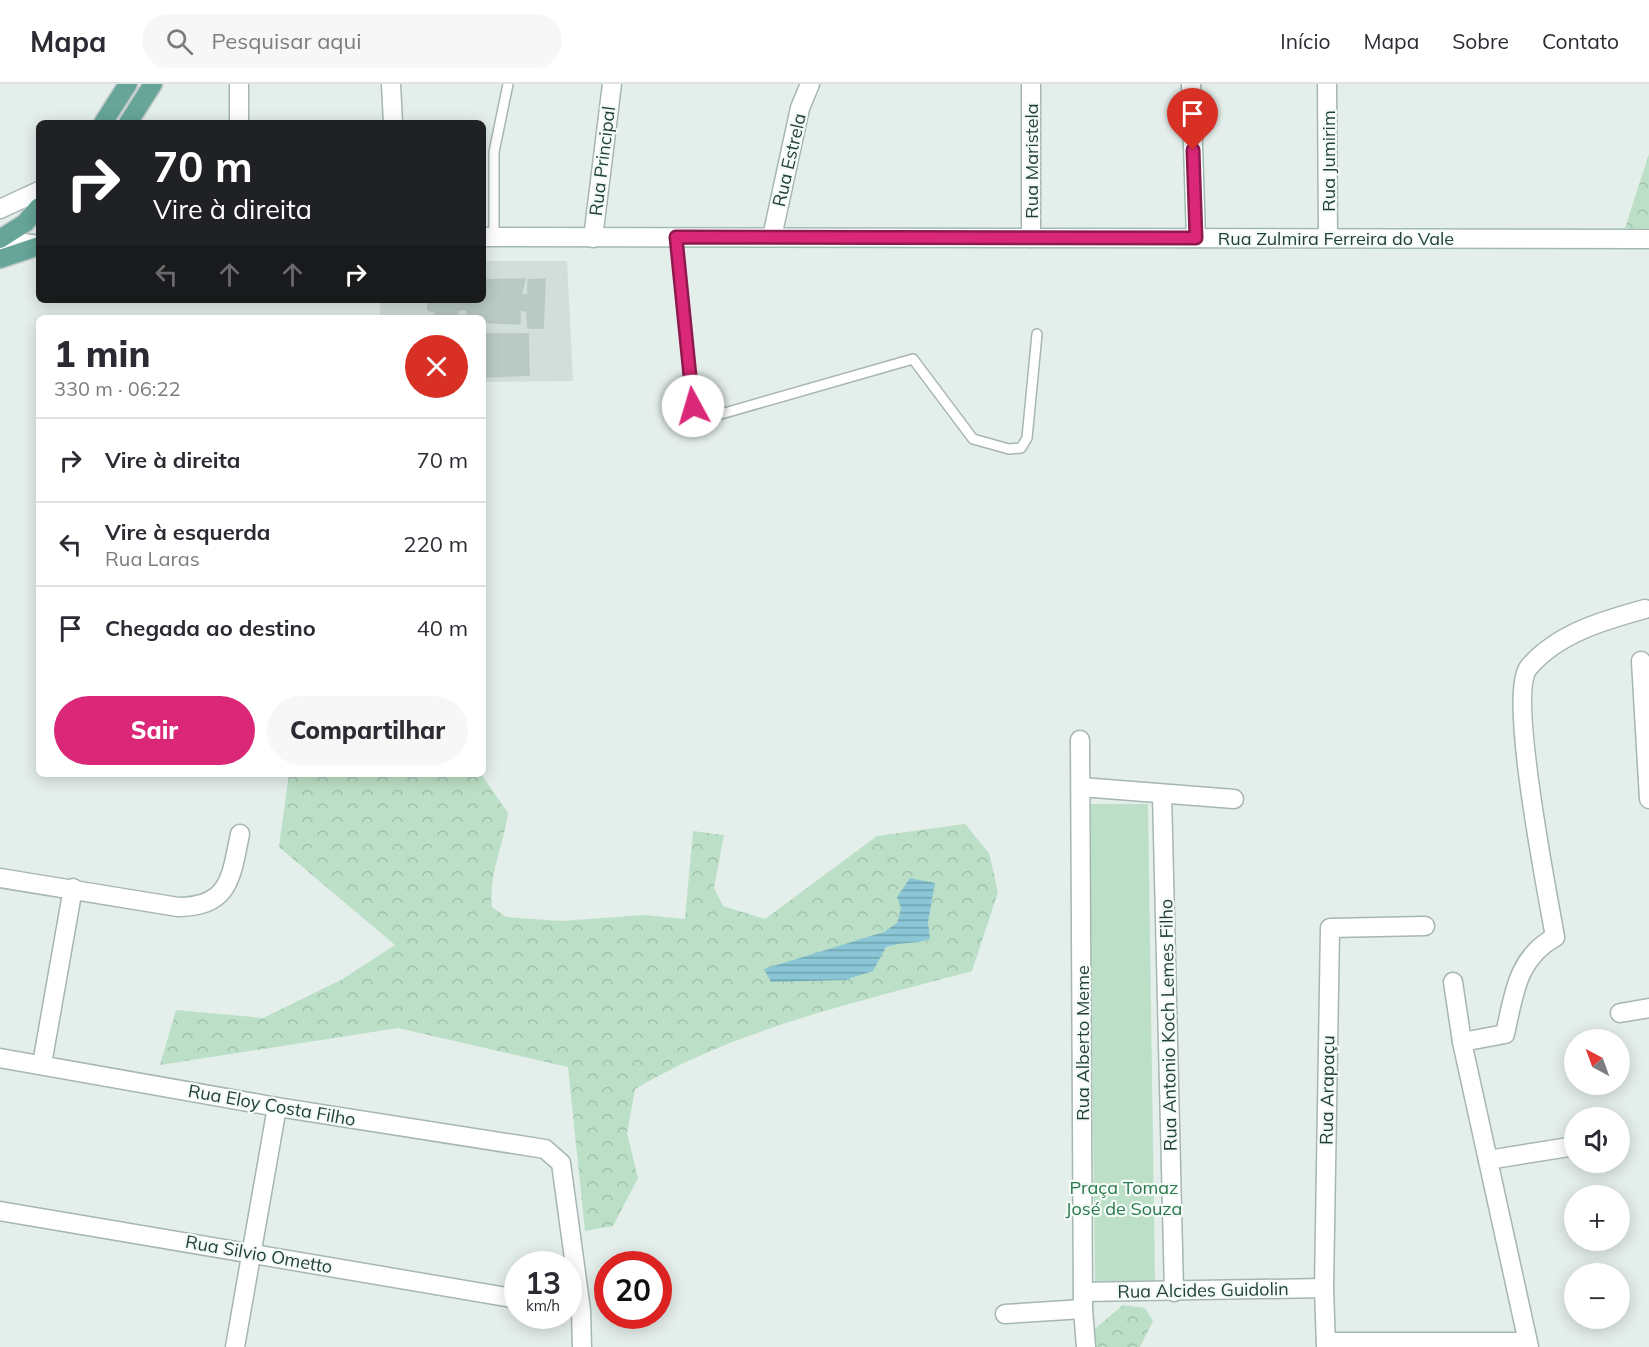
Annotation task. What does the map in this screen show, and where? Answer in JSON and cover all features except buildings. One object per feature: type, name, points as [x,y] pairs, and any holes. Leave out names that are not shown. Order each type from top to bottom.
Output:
[{"type":"main road","points":[[105,120],[128,84]]},
{"type":"main road","points":[[130,120],[153,84]]},
{"type":"main road","points":[[0,239],[25,223],[36,210]]},
{"type":"main road","points":[[0,259],[36,247]]},
{"type":"street","points":[[239,84],[239,120]]},
{"type":"street","points":[[392,84],[393,120]]},
{"type":"street","name":"Rua Principal","points":[[593,238],[612,84]]},
{"type":"street","name":"Rua Estrela","points":[[772,237],[800,108],[810,84]]},
{"type":"street","name":"Rua Maristela","points":[[1030,84],[1031,238]]},
{"type":"street","points":[[1191,84],[1196,238]]},
{"type":"street","name":"Rua Jumirim","points":[[1327,84],[1328,238]]},
{"type":"street","points":[[0,209],[36,193]]},
{"type":"street","name":"Rua Zulmira Ferreira do Vale","points":[[488,237],[1649,239]]},
{"type":"street","points":[[0,239],[36,245]]},
{"type":"street","points":[[1461,1042],[1505,1034],[1516,984],[1537,947],[1555,937],[1525,759],[1523,685],[1528,668],[1561,640],[1604,620],[1646,609]]},
{"type":"street","points":[[1641,661],[1649,799]]},
{"type":"street","name":"Rua Alberto Meme","points":[[1080,740],[1083,1300],[1086,1347]]},
{"type":"street","points":[[1081,787],[1234,799]]},
{"type":"street","name":"Rua Antonio Koch Lemes Filho","points":[[1162,794],[1174,1292]]},
{"type":"street","points":[[0,878],[73,888],[178,907],[197,907],[210,902],[222,893],[231,877],[240,834]]},
{"type":"street","points":[[42,1064],[73,888]]},
{"type":"street","name":"Rua Arapaçu","points":[[1326,1344],[1324,1288],[1330,928],[1425,926]]},
{"type":"street","points":[[1326,1344],[1528,1344],[1461,1042],[1453,982]]},
{"type":"street","points":[[1620,1013],[1649,1008]]},
{"type":"street","name":"Rua Eloy Costa Filho","points":[[0,1058],[277,1107],[545,1149],[561,1163],[569,1251]]},
{"type":"street","points":[[235,1347],[277,1107]]},
{"type":"street","points":[[1488,1160],[1564,1148]]},
{"type":"street","name":"Rua Silvio Ometto","points":[[0,1211],[504,1297]]},
{"type":"street","name":"Rua Alcides Guidolin","points":[[1005,1314],[1083,1300],[1174,1292],[1324,1288]]},
{"type":"street","points":[[579,1329],[582,1347]]},
{"type":"lane","points":[[488,237],[494,152],[508,84]]},
{"type":"lane","points":[[676,237],[693,406],[701,417],[707,418],[913,359],[973,439],[1009,449],[1021,448],[1027,438],[1037,334]]},
{"type":"shaded area","points":[[486,261],[567,261],[573,381],[486,382],[486,315],[380,315],[380,303],[486,303]]},
{"type":"green space","points":[[1649,154],[1649,228],[1625,228]]},
{"type":"green space","points":[[289,777],[483,777],[508,813],[491,895],[492,907],[506,917],[562,921],[643,915],[685,919],[693,831],[724,835],[714,888],[723,906],[765,919],[877,836],[965,824],[989,853],[998,892],[972,971],[842,1006],[757,1033],[715,1049],[635,1089],[627,1133],[638,1178],[613,1226],[585,1231],[568,1067],[398,1028],[160,1065],[176,1010],[263,1018],[341,980],[395,945],[279,847]]},
{"type":"green space","name":"Praça Tomaz José de Souza","points":[[1089,804],[1148,804],[1155,1281],[1095,1281]]},
{"type":"green space","points":[[1123,1305],[1145,1308],[1153,1321],[1140,1347],[1094,1347],[1090,1333]]},
{"type":"water","points":[[910,878],[935,883],[928,922],[930,939],[886,947],[873,971],[845,980],[771,982],[764,969],[884,932],[897,923],[901,908],[897,897]]},
{"type":"route","points":[[693,406],[676,237],[1196,238],[1193,150]]}]
